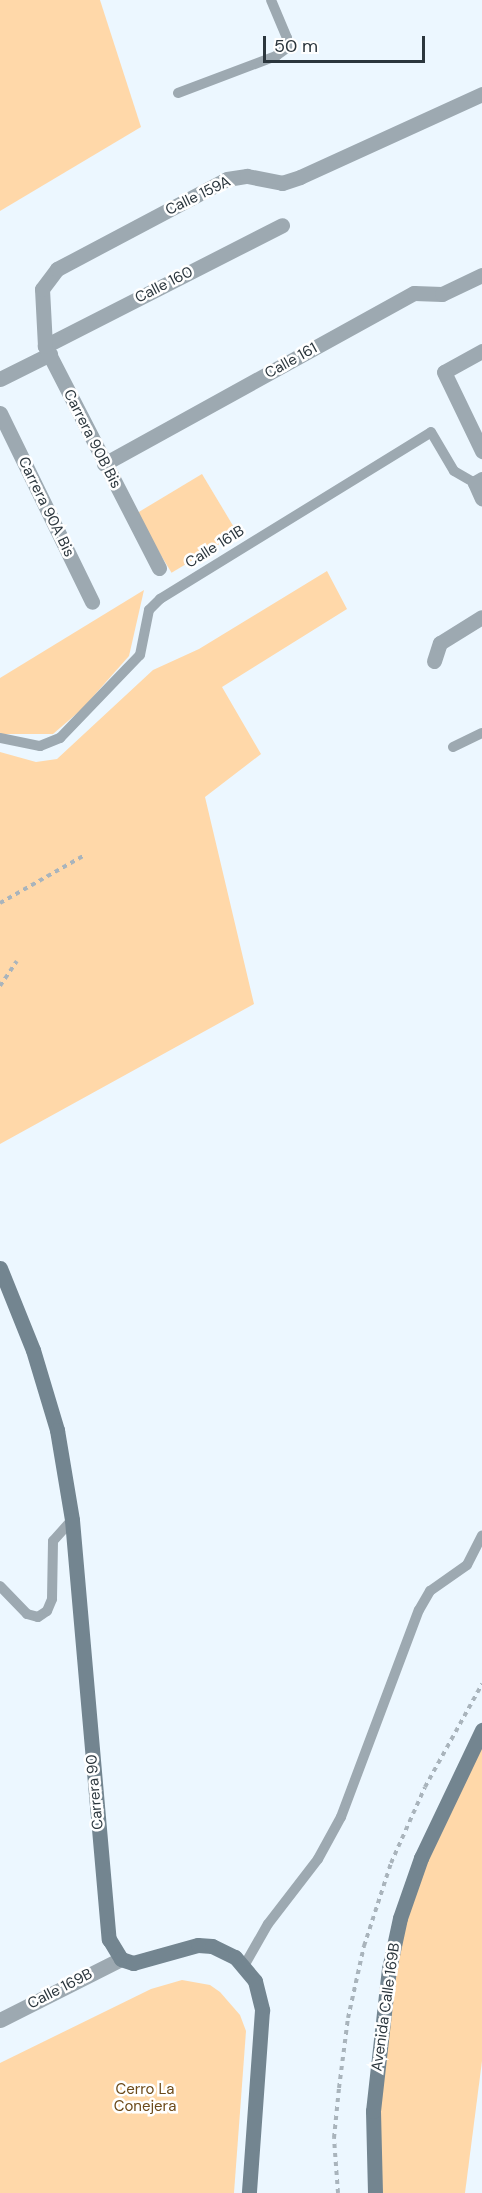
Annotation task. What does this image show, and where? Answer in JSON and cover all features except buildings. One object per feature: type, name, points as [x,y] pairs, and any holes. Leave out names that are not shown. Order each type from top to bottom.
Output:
[{"type":"street","name":"Calle 159A","points":[[40,306],[42,289],[57,269],[227,179],[247,176],[282,183],[300,177],[482,94]]},
{"type":"street","name":"Calle 160","points":[[0,379],[48,350],[282,225]]},
{"type":"street","name":"Calle 161","points":[[104,464],[414,293],[442,294],[482,275]]},
{"type":"street","name":"Carrera 90B Bis","points":[[40,306],[48,350],[104,464],[159,568]]},
{"type":"street","points":[[482,351],[444,372],[482,451]]},
{"type":"street","name":"Carrera 90A Bis","points":[[0,413],[92,602]]},
{"type":"street","points":[[478,481],[482,499]]},
{"type":"street","points":[[435,661],[440,643],[482,617]]},
{"type":"street","name":"Carrera 90","points":[[0,1269],[33,1350],[57,1430],[72,1520],[104,1901],[109,1939],[121,1959]]},
{"type":"street","name":"Avenida Calle 169B","points":[[373,2193],[373,2111],[389,1970],[400,1918],[421,1858],[482,1730]]},
{"type":"street","points":[[121,1959],[133,1964],[198,1945],[224,1951],[244,1966],[255,1981],[262,2010],[249,2193]]},
{"type":"street","name":"Calle 169B","points":[[0,2020],[121,1959]]},
{"type":"lane","points":[[178,93],[276,56],[286,48],[287,38],[271,0]]},
{"type":"lane","name":"Calle 161B","points":[[0,738],[40,746],[60,738],[140,655],[149,610],[160,599],[431,432],[454,471],[478,481]]},
{"type":"lane","points":[[453,747],[482,733]]},
{"type":"lane","points":[[0,1586],[27,1614],[38,1617],[46,1611],[52,1599],[54,1541],[72,1520]]},
{"type":"lane","points":[[244,1966],[268,1924],[318,1859],[341,1817],[419,1610],[430,1592],[467,1565],[482,1536]]},
{"type":"path","points":[[0,903],[85,855]]},
{"type":"path","points":[[0,986],[17,961]]},
{"type":"green space","points":[[0,0],[100,0],[141,127],[0,211]]},
{"type":"green space","points":[[202,474],[238,533],[172,573],[136,514]]},
{"type":"green space","points":[[327,571],[347,609],[222,687],[261,754],[205,797],[254,1004],[0,1144],[0,752],[36,762],[57,759],[153,670],[199,649]]},
{"type":"green space","points":[[144,590],[129,656],[82,709],[53,734],[0,734],[0,678]]},
{"type":"green space","points":[[482,1741],[482,2061],[465,2193],[381,2193],[379,2070],[395,1948],[432,1844]]},
{"type":"green space","name":"Cerro La Conejera","points":[[182,1980],[210,1985],[220,1992],[240,2015],[246,2031],[234,2193],[0,2193],[0,2063],[151,1989]]}]
